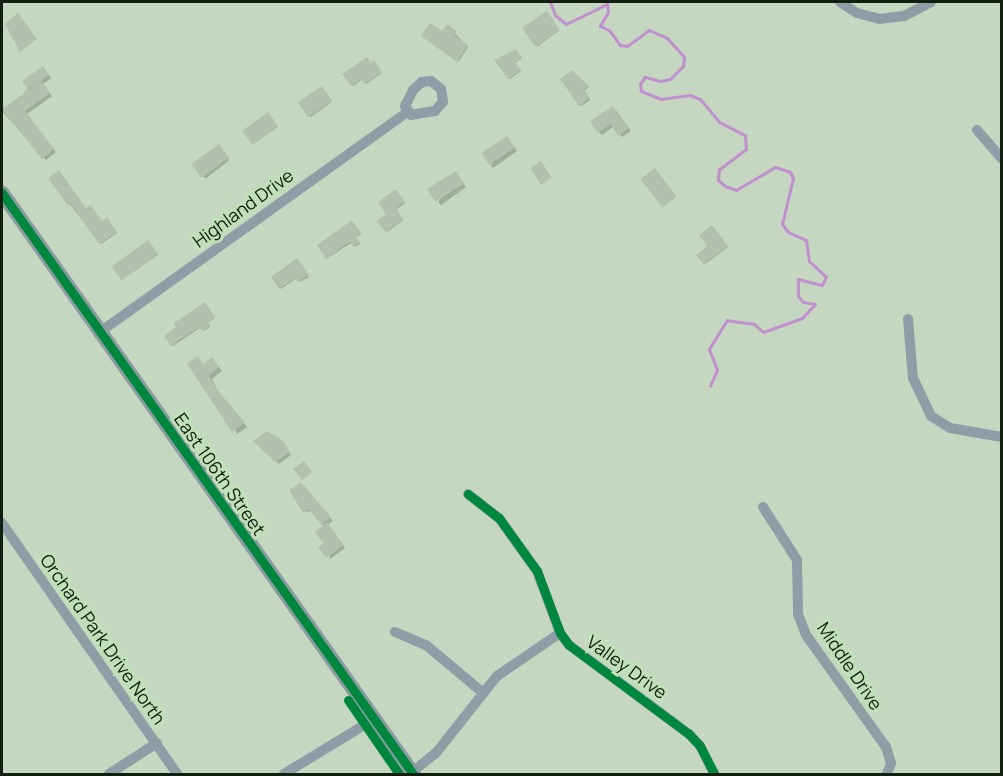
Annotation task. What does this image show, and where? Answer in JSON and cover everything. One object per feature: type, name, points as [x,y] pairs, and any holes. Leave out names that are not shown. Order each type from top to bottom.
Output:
[{"type":"street","points":[[840,2],[857,13],[879,19],[904,16],[931,2]]},
{"type":"street","name":"Highland Drive","points":[[100,332],[407,112]]},
{"type":"street","points":[[977,130],[1002,159]]},
{"type":"street","name":"East 106th Street","points":[[2,193],[412,773]]},
{"type":"street","points":[[908,319],[913,378],[931,416],[950,428],[1002,437]]},
{"type":"street","name":"Valley Drive","points":[[468,494],[489,508],[537,571],[560,633],[576,652],[689,734],[700,746],[714,774]]},
{"type":"street","name":"Middle Drive","points":[[763,507],[797,560],[798,614],[806,635],[886,747],[891,764],[886,774]]},
{"type":"street","name":"Orchard Park Drive North","points":[[2,523],[177,774]]},
{"type":"street","points":[[395,632],[426,645],[482,692]]},
{"type":"street","points":[[412,773],[436,753],[482,692],[504,670],[560,633]]},
{"type":"street","points":[[284,774],[374,720]]},
{"type":"street","points":[[108,774],[157,743]]},
{"type":"building","points":[[547,11],[560,30],[535,47],[522,28]]},
{"type":"building","points":[[18,13],[37,39],[20,52],[5,24]]},
{"type":"building","points":[[430,23],[442,31],[447,24],[457,31],[454,35],[468,45],[457,62],[421,36]]},
{"type":"building","points":[[516,49],[522,57],[515,62],[521,70],[508,79],[494,60]]},
{"type":"building","points":[[367,57],[371,63],[374,60],[382,72],[364,84],[361,79],[351,86],[342,74]]},
{"type":"building","points":[[43,66],[49,75],[41,81],[50,93],[25,111],[54,149],[42,159],[2,109],[23,94],[27,88],[22,81]]},
{"type":"building","points":[[572,70],[589,86],[584,89],[590,98],[579,106],[560,79]]},
{"type":"building","points":[[322,86],[332,101],[308,117],[298,102]]},
{"type":"building","points":[[613,106],[629,128],[618,136],[611,124],[598,133],[590,121]]},
{"type":"building","points":[[268,112],[278,126],[252,145],[242,131]]},
{"type":"building","points":[[507,136],[515,148],[489,165],[481,153]]},
{"type":"building","points":[[219,144],[229,158],[201,178],[191,164]]},
{"type":"building","points":[[541,161],[552,178],[541,185],[530,168]]},
{"type":"building","points":[[655,168],[677,197],[662,208],[641,179]]},
{"type":"building","points":[[59,170],[86,208],[91,205],[102,221],[107,217],[117,232],[99,244],[71,204],[68,206],[48,178]]},
{"type":"building","points":[[456,171],[464,184],[435,202],[427,189]]},
{"type":"building","points":[[396,189],[405,202],[396,208],[403,219],[385,232],[377,221],[386,214],[378,202]]},
{"type":"building","points":[[352,220],[361,233],[356,237],[360,242],[353,247],[349,242],[326,259],[317,245]]},
{"type":"building","points":[[712,225],[728,246],[703,264],[696,255],[707,246],[699,235]]},
{"type":"building","points":[[148,240],[158,254],[122,280],[112,266]]},
{"type":"building","points":[[297,258],[309,275],[298,282],[295,278],[279,289],[271,277]]},
{"type":"building","points":[[205,302],[215,317],[208,322],[210,326],[202,331],[199,327],[171,346],[164,336],[176,327],[174,323]]},
{"type":"building","points":[[198,356],[203,364],[212,357],[219,367],[209,375],[213,385],[245,422],[232,432],[187,364]]},
{"type":"building","points":[[267,431],[282,440],[290,452],[275,462],[253,441]]},
{"type":"building","points":[[304,461],[312,472],[302,480],[293,469]]},
{"type":"building","points":[[301,482],[331,517],[321,525],[309,509],[303,513],[289,490]]},
{"type":"building","points":[[327,522],[344,545],[326,558],[318,547],[323,543],[315,532]]},
{"type":"waterway","points":[[550,2],[555,15],[566,24],[607,4],[608,12],[600,26],[609,30],[620,45],[627,46],[649,30],[667,38],[684,57],[683,66],[670,79],[660,81],[645,77],[640,84],[641,91],[661,99],[690,95],[700,99],[719,122],[745,135],[746,149],[719,169],[718,180],[725,186],[736,190],[775,167],[790,172],[793,178],[782,224],[788,232],[806,240],[809,261],[826,277],[822,285],[798,279],[798,296],[803,302],[815,304],[802,318],[763,332],[754,324],[727,320],[709,349],[717,370],[710,386]]},
{"type":"cycle path","points":[[2,193],[413,774]]},
{"type":"cycle path","points":[[468,494],[499,518],[537,571],[560,633],[569,645],[689,734],[700,746],[714,774]]},
{"type":"cycle path","points":[[348,700],[399,774]]}]
